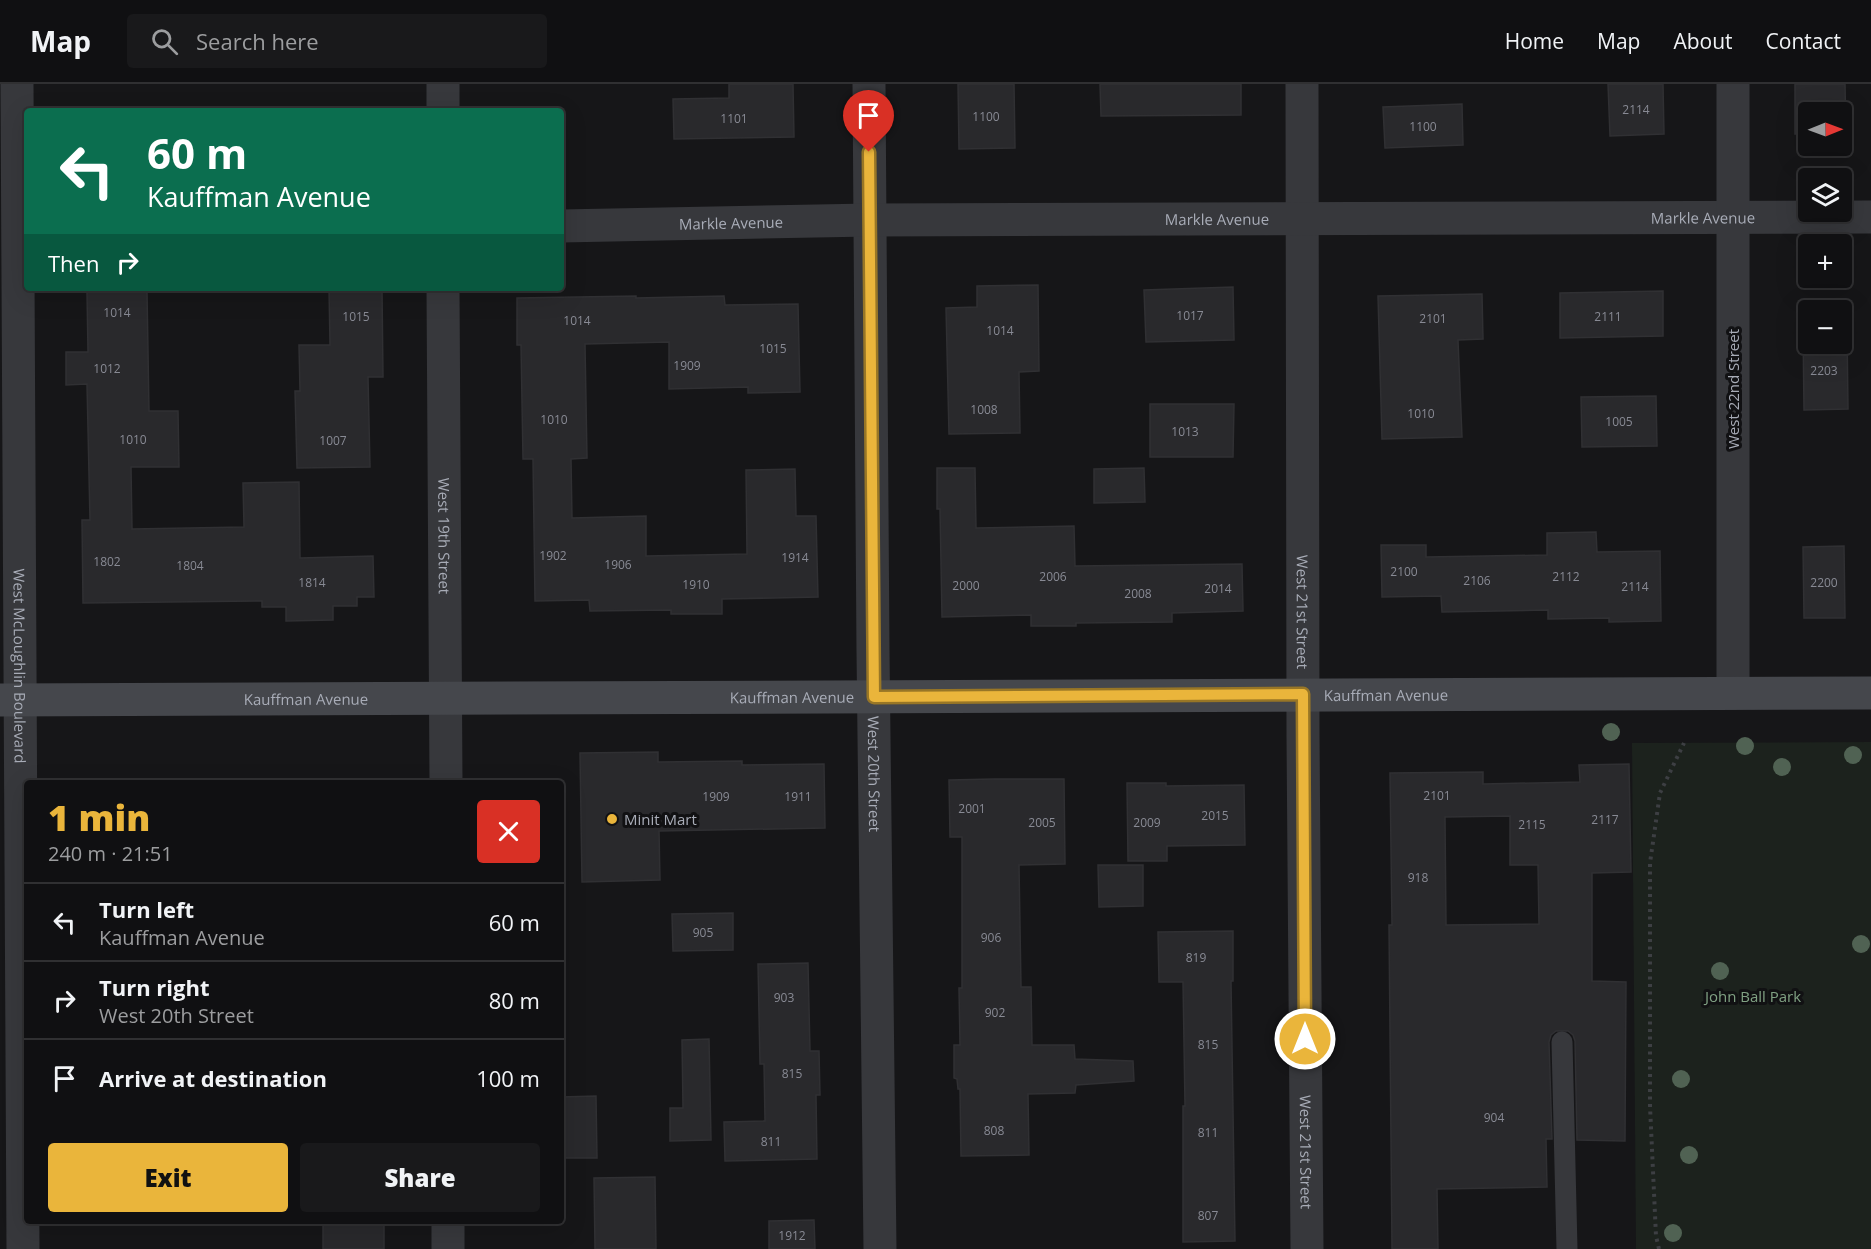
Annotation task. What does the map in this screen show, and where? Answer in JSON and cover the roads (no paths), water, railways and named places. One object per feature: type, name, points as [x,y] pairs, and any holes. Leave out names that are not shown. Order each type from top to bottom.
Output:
[{"type":"street","name":"West McLoughlin Boulevard","points":[[17,84],[10,700],[23,1249]]},
{"type":"street","points":[[443,84],[443,108]]},
{"type":"street","name":"West 20th Street","points":[[869,84],[880,1249]]},
{"type":"street","name":"West 21st Street","points":[[1302,84],[1306,1249]]},
{"type":"street","name":"West 22nd Street","points":[[1733,84],[1733,693]]},
{"type":"street","name":"Markle Avenue","points":[[564,226],[870,220],[1871,217]]},
{"type":"street","name":"West 19th Street","points":[[443,291],[446,780]]},
{"type":"street","name":"Kauffman Avenue","points":[[10,700],[1871,693]]},
{"type":"street","points":[[448,1224],[448,1249]]},
{"type":"lane","points":[[1562,1042],[1567,1249]]},
{"type":"place","name":"Minit Mart","points":[[612,819]]},
{"type":"park label","name":"John Ball Park","points":[[1753,996]]}]
